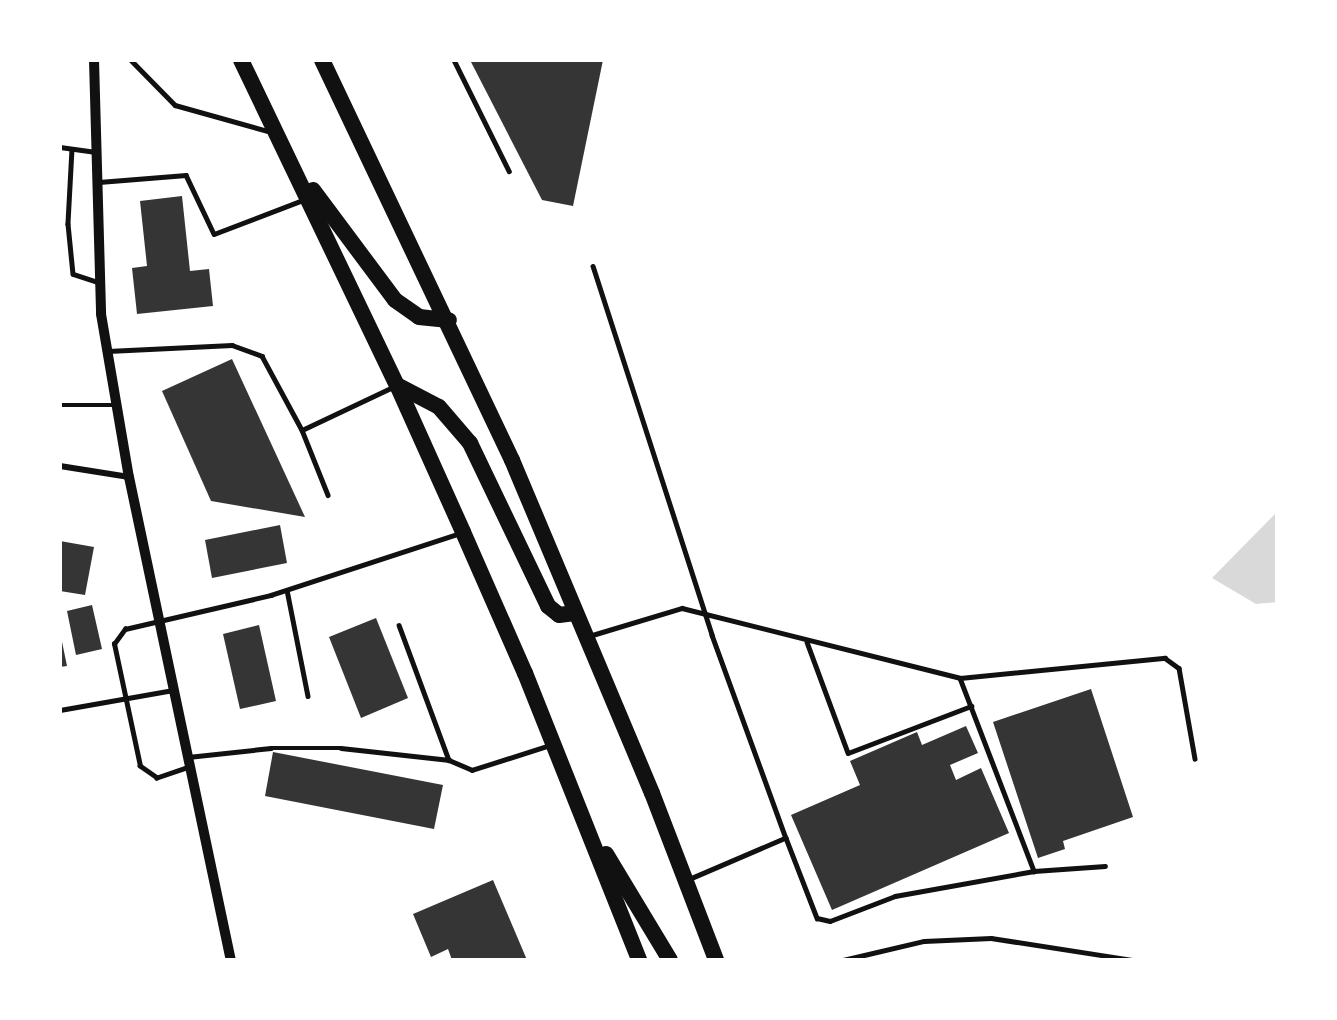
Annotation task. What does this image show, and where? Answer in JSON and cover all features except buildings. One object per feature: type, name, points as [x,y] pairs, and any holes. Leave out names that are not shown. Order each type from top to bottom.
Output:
[{"type":"highway","points":[[241,60],[398,385],[554,744],[639,960]]},
{"type":"highway","points":[[322,60],[449,320],[576,613],[716,960]]},
{"type":"highway","points":[[290,160],[395,300],[419,317],[449,320]]},
{"type":"highway","points":[[398,385],[439,407],[470,443],[548,606],[559,615],[576,613]]},
{"type":"highway","points":[[583,815],[670,960]]},
{"type":"street","points":[[94,60],[101,282],[107,351],[129,477],[231,960]]},
{"type":"street","points":[[60,466],[129,477]]},
{"type":"lane","points":[[131,60],[175,105],[277,134]]},
{"type":"lane","points":[[454,60],[509,171]]},
{"type":"lane","points":[[60,147],[96,153]]},
{"type":"lane","points":[[72,149],[68,224],[73,274],[80,279],[101,282]]},
{"type":"lane","points":[[99,182],[186,175],[214,234],[309,198]]},
{"type":"lane","points":[[594,266],[706,613],[817,918],[830,921],[895,896],[1034,871],[1105,866]]},
{"type":"lane","points":[[107,351],[232,345],[262,356],[302,430],[328,495]]},
{"type":"lane","points":[[302,430],[398,385]]},
{"type":"lane","points":[[60,405],[117,405]]},
{"type":"lane","points":[[463,532],[287,590],[159,618],[125,629],[114,644],[140,766],[157,778],[189,762],[272,748],[341,748],[448,760],[472,770],[554,744]]},
{"type":"lane","points":[[287,590],[308,696]]},
{"type":"lane","points":[[586,637],[682,608],[807,642],[960,678],[1165,658],[1179,668],[1195,759]]},
{"type":"lane","points":[[399,625],[448,760]]},
{"type":"lane","points":[[807,642],[848,753],[971,706]]},
{"type":"lane","points":[[960,678],[1034,871]]},
{"type":"lane","points":[[60,710],[174,690]]},
{"type":"lane","points":[[686,881],[786,838]]},
{"type":"lane","points":[[843,960],[924,941],[991,938],[1133,960]]},
{"type":"shaded area","points":[[1277,512],[1277,602],[1256,604],[1212,578]]}]
